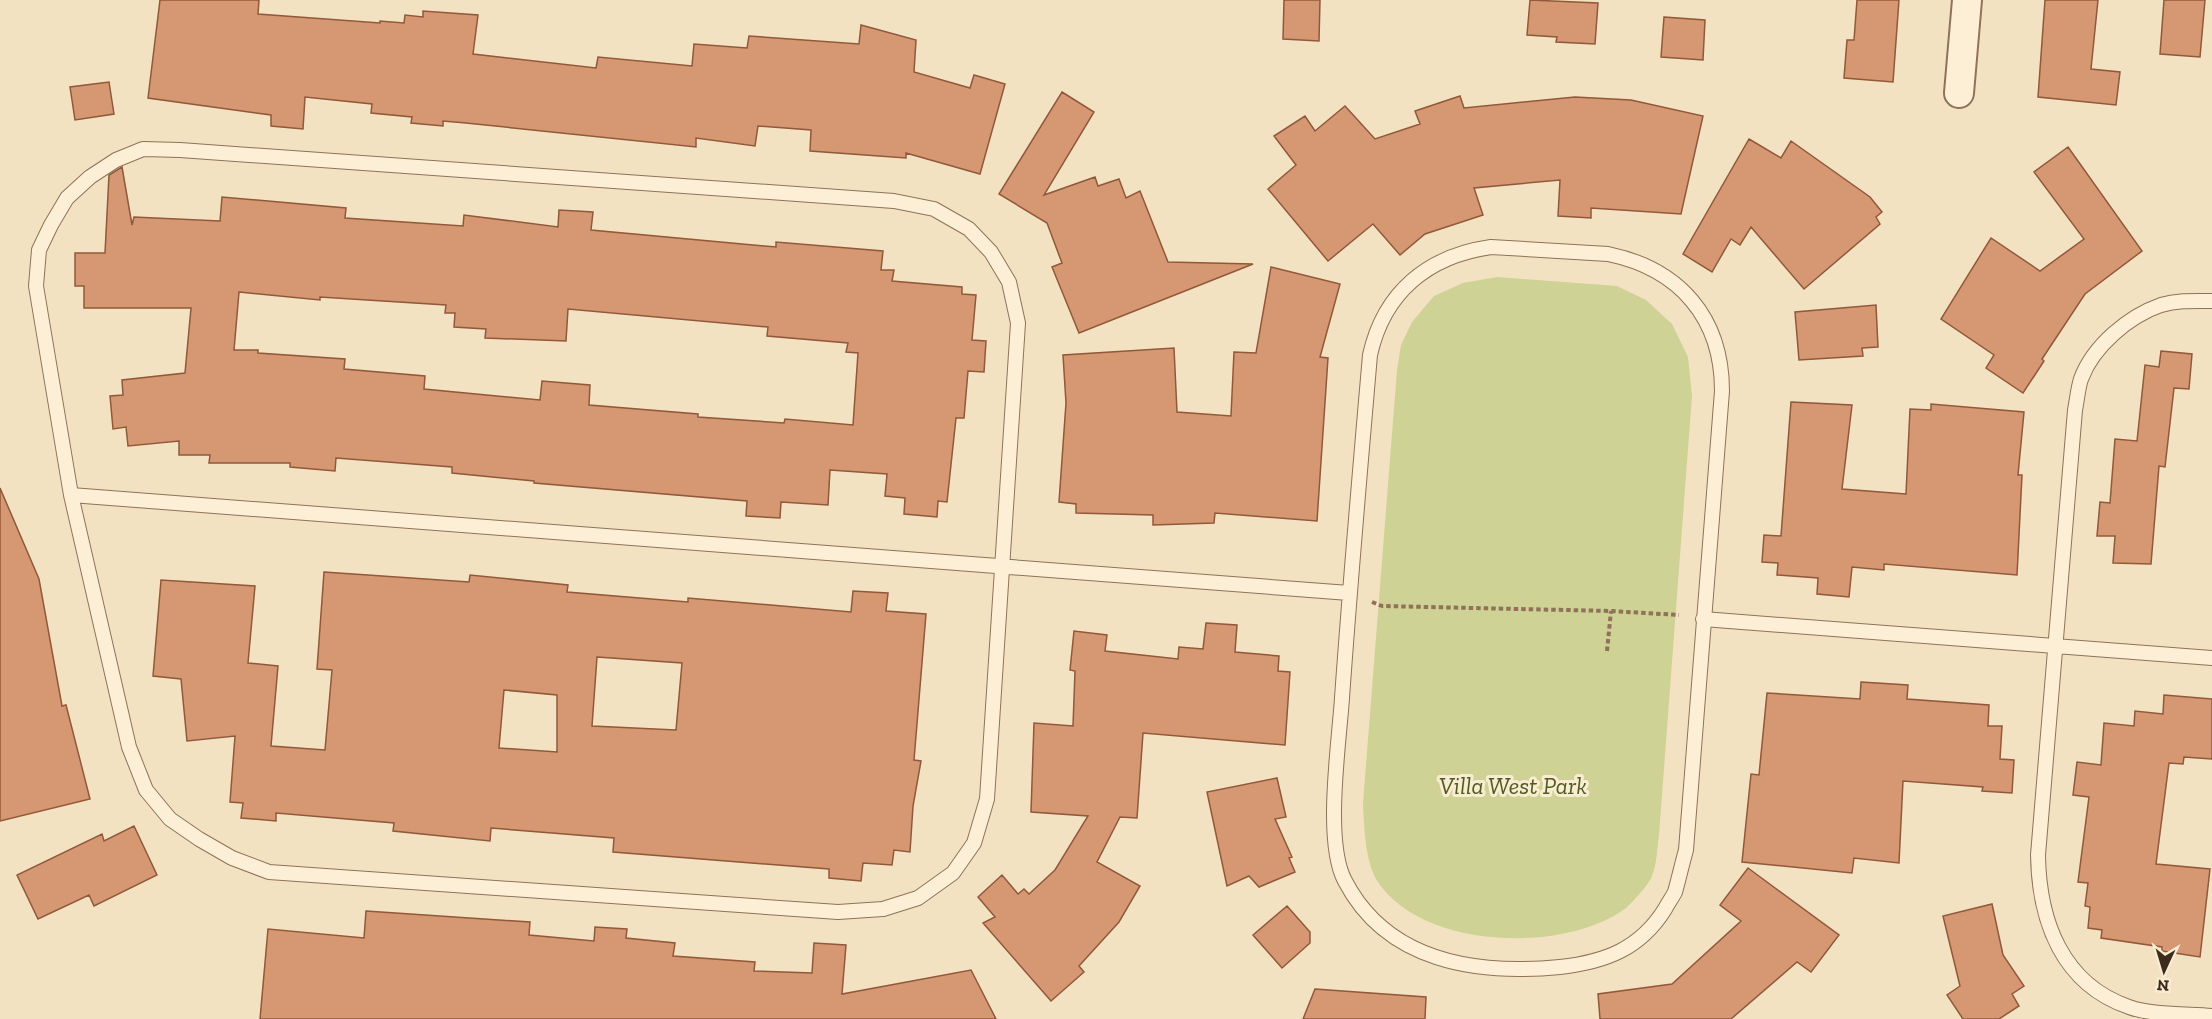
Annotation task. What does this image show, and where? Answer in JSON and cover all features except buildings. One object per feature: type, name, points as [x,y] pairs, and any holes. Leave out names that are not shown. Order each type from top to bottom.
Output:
[{"type":"street","points":[[1959,93],[1967,0]]},
{"type":"lane","points":[[143,149],[894,201],[934,209],[969,229],[991,252],[1009,282],[1018,323],[1002,567],[987,799],[974,843],[952,873],[918,898],[883,909],[838,912],[269,872],[232,858],[170,819],[146,790],[129,747],[71,495],[36,286],[39,250],[67,198],[90,177],[116,160],[143,149]]},
{"type":"lane","points":[[1491,247],[1608,254],[1651,267],[1678,287],[1701,311],[1715,338],[1722,367],[1722,391],[1686,850],[1674,894],[1654,927],[1640,940],[1623,950],[1587,964],[1542,969],[1511,969],[1447,961],[1401,943],[1377,925],[1357,903],[1343,879],[1336,848],[1334,805],[1349,593],[1370,355],[1375,334],[1383,316],[1400,292],[1426,270],[1451,256],[1469,250],[1491,247]]},
{"type":"lane","points":[[2212,301],[2184,300],[2161,305],[2142,315],[2116,332],[2093,356],[2081,379],[2075,410],[2038,855],[2039,883],[2047,921],[2062,954],[2083,982],[2103,996],[2131,1008],[2212,1016]]},
{"type":"lane","points":[[71,495],[1349,593]]},
{"type":"lane","points":[[1703,619],[2212,658]]},
{"type":"path","points":[[1349,593],[1382,606],[1611,611],[1680,615],[1703,619]]},
{"type":"path","points":[[1607,651],[1611,611]]},
{"type":"green space","name":"Villa West Park","points":[[1497,277],[1617,286],[1646,300],[1672,324],[1688,357],[1692,396],[1659,835],[1654,871],[1648,883],[1626,908],[1600,923],[1567,933],[1531,938],[1494,937],[1458,932],[1425,920],[1397,903],[1372,871],[1363,812],[1397,370],[1401,345],[1412,322],[1434,296],[1463,283]]}]
